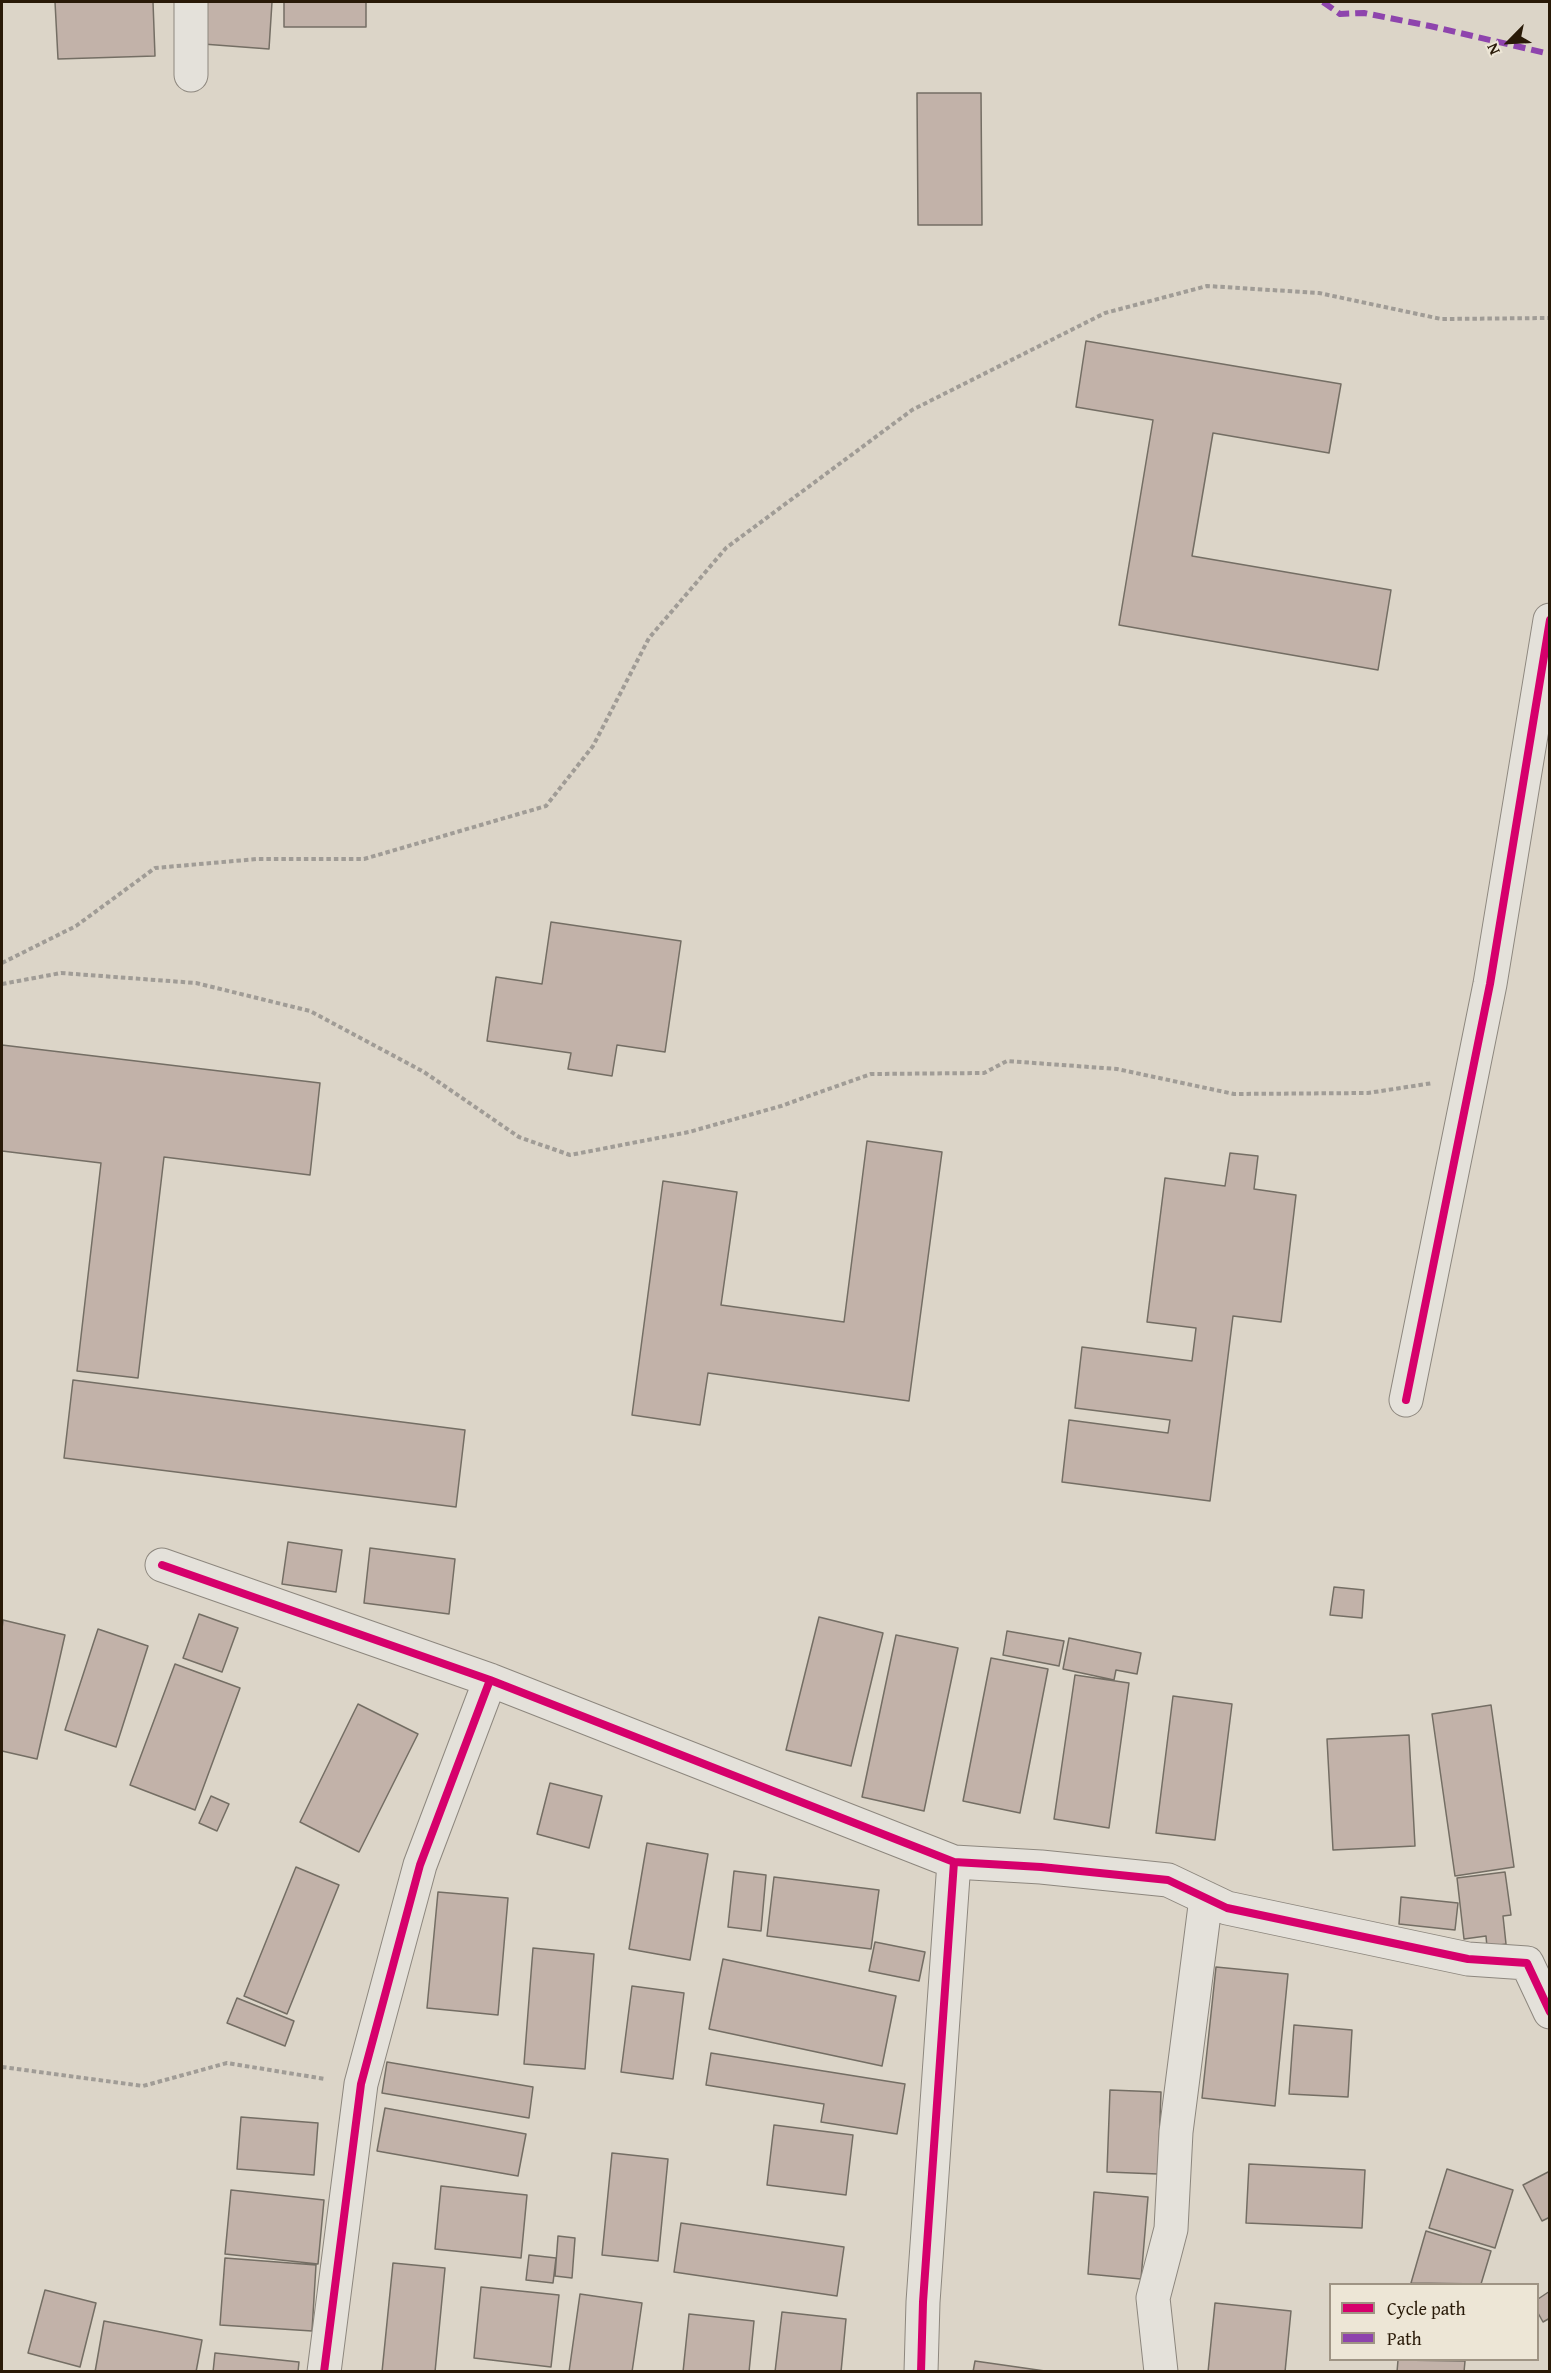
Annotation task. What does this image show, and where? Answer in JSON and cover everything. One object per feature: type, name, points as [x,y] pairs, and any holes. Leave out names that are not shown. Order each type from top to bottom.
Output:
[{"type":"street","points":[[191,2],[191,75]]},
{"type":"street","points":[[1406,1400],[1490,984],[1550,620]]},
{"type":"street","points":[[162,1565],[490,1680],[954,1862],[1041,1867],[1168,1880],[1227,1908],[1468,1959],[1527,1963],[1550,2012]]},
{"type":"street","points":[[324,2372],[361,2084],[420,1865],[490,1680]]},
{"type":"street","points":[[921,2372],[924,2290],[954,1862]]},
{"type":"street","points":[[1161,2372],[1153,2298],[1171,2229],[1176,2132],[1206,1898]]},
{"type":"path","points":[[2,963],[76,926],[156,868],[257,859],[364,859],[546,806],[593,746],[649,638],[726,548],[912,410],[1105,313],[1207,286],[1319,293],[1441,319],[1550,318]]},
{"type":"path","points":[[2,984],[61,972],[196,983],[310,1011],[424,1072],[519,1137],[570,1155],[689,1132],[781,1106],[871,1074],[984,1073],[1007,1061],[1117,1069],[1233,1094],[1368,1093],[1433,1083]]},
{"type":"path","points":[[2,2067],[144,2086],[227,2063],[361,2084]]},
{"type":"building","points":[[55,2],[153,2],[155,56],[58,59]]},
{"type":"building","points":[[206,2],[272,2],[269,49],[203,44]]},
{"type":"building","points":[[284,2],[366,2],[366,27],[284,27]]},
{"type":"building","points":[[917,93],[981,93],[982,225],[918,225]]},
{"type":"building","points":[[1086,341],[1341,384],[1329,453],[1213,433],[1192,556],[1391,590],[1378,670],[1119,625],[1153,420],[1076,407]]},
{"type":"building","points":[[551,922],[681,941],[665,1052],[617,1045],[612,1076],[568,1069],[571,1053],[487,1041],[496,977],[542,984]]},
{"type":"building","points":[[2,1045],[320,1083],[310,1175],[164,1157],[138,1378],[77,1371],[101,1163],[2,1151]]},
{"type":"building","points":[[867,1141],[942,1152],[909,1401],[708,1373],[700,1425],[632,1415],[663,1181],[737,1192],[721,1305],[844,1322]]},
{"type":"building","points":[[1230,1153],[1258,1156],[1254,1189],[1296,1195],[1281,1322],[1233,1316],[1210,1501],[1062,1482],[1069,1420],[1168,1433],[1170,1420],[1075,1408],[1082,1347],[1192,1361],[1196,1328],[1147,1322],[1165,1178],[1225,1186]]},
{"type":"building","points":[[73,1380],[465,1430],[456,1507],[64,1458]]},
{"type":"building","points":[[288,1542],[342,1550],[336,1592],[282,1584]]},
{"type":"building","points":[[370,1548],[455,1559],[449,1614],[364,1603]]},
{"type":"building","points":[[1334,1587],[1364,1590],[1362,1618],[1330,1615]]},
{"type":"building","points":[[199,1614],[238,1628],[222,1672],[183,1658]]},
{"type":"building","points":[[819,1617],[883,1633],[851,1766],[786,1750]]},
{"type":"building","points":[[3,1620],[65,1635],[37,1759],[2,1751]]},
{"type":"building","points":[[98,1629],[148,1646],[116,1747],[65,1730]]},
{"type":"building","points":[[1007,1631],[1064,1641],[1059,1666],[1003,1655]]},
{"type":"building","points":[[896,1635],[958,1648],[924,1811],[862,1797]]},
{"type":"building","points":[[1069,1638],[1141,1653],[1137,1674],[1116,1670],[1114,1680],[1063,1669]]},
{"type":"building","points":[[991,1658],[1048,1669],[1020,1813],[963,1801]]},
{"type":"building","points":[[175,1664],[240,1688],[195,1810],[130,1785]]},
{"type":"building","points":[[1075,1675],[1129,1683],[1109,1828],[1054,1819]]},
{"type":"building","points":[[1173,1696],[1232,1704],[1215,1840],[1156,1833]]},
{"type":"building","points":[[358,1704],[418,1734],[359,1852],[300,1822]]},
{"type":"building","points":[[1491,1705],[1514,1867],[1455,1876],[1432,1714]]},
{"type":"building","points":[[1409,1735],[1415,1846],[1333,1850],[1327,1739]]},
{"type":"building","points":[[550,1783],[602,1796],[589,1848],[537,1834]]},
{"type":"building","points":[[211,1796],[229,1804],[217,1831],[199,1823]]},
{"type":"building","points":[[647,1843],[708,1854],[690,1960],[629,1949]]},
{"type":"building","points":[[296,1867],[339,1885],[287,2014],[244,1996]]},
{"type":"building","points":[[734,1871],[766,1875],[761,1931],[728,1927]]},
{"type":"building","points":[[1505,1872],[1511,1915],[1503,1916],[1506,1944],[1487,1947],[1486,1936],[1464,1939],[1457,1878]]},
{"type":"building","points":[[774,1877],[879,1890],[871,1949],[767,1936]]},
{"type":"building","points":[[438,1892],[508,1898],[498,2015],[427,2008]]},
{"type":"building","points":[[1401,1897],[1458,1903],[1455,1930],[1399,1924]]},
{"type":"building","points":[[875,1942],[925,1952],[919,1981],[869,1971]]},
{"type":"building","points":[[533,1948],[594,1954],[585,2069],[524,2064]]},
{"type":"building","points":[[723,1959],[896,1996],[882,2066],[709,2029]]},
{"type":"building","points":[[1216,1967],[1288,1974],[1275,2106],[1202,2098]]},
{"type":"building","points":[[632,1986],[684,1993],[673,2079],[621,2072]]},
{"type":"building","points":[[237,1998],[294,2021],[285,2046],[227,2023]]},
{"type":"building","points":[[1294,2025],[1352,2030],[1348,2097],[1289,2094]]},
{"type":"building","points":[[711,2053],[905,2084],[897,2134],[821,2122],[824,2104],[706,2085]]},
{"type":"building","points":[[387,2062],[533,2087],[529,2118],[382,2093]]},
{"type":"building","points":[[1110,2090],[1161,2092],[1158,2174],[1107,2172]]},
{"type":"building","points":[[385,2108],[526,2134],[518,2176],[377,2151]]},
{"type":"building","points":[[241,2117],[318,2123],[314,2175],[237,2169]]},
{"type":"building","points":[[774,2125],[853,2135],[846,2195],[767,2185]]},
{"type":"building","points":[[612,2153],[668,2159],[658,2261],[602,2255]]},
{"type":"building","points":[[1249,2164],[1365,2170],[1362,2228],[1246,2223]]},
{"type":"building","points":[[1447,2169],[1513,2190],[1495,2248],[1429,2228]]},
{"type":"building","points":[[1550,2171],[1550,2217],[1542,2221],[1523,2185]]},
{"type":"building","points":[[441,2186],[527,2195],[521,2258],[435,2249]]},
{"type":"building","points":[[231,2190],[324,2200],[318,2264],[225,2254]]},
{"type":"building","points":[[1094,2192],[1148,2197],[1141,2279],[1088,2274]]},
{"type":"building","points":[[681,2223],[844,2247],[837,2296],[674,2272]]},
{"type":"building","points":[[1426,2231],[1491,2251],[1481,2283],[1411,2283]]},
{"type":"building","points":[[558,2236],[575,2238],[572,2278],[555,2276]]},
{"type":"building","points":[[529,2255],[556,2258],[553,2283],[526,2280]]},
{"type":"building","points":[[225,2258],[316,2265],[312,2331],[220,2325]]},
{"type":"building","points":[[393,2263],[445,2268],[435,2372],[382,2372]]},
{"type":"building","points":[[481,2287],[559,2295],[551,2367],[474,2358]]},
{"type":"building","points":[[45,2290],[96,2303],[80,2367],[28,2353]]},
{"type":"building","points":[[1550,2291],[1550,2318],[1543,2322],[1539,2315],[1539,2298]]},
{"type":"building","points":[[580,2294],[642,2303],[632,2372],[569,2372]]},
{"type":"building","points":[[1215,2303],[1291,2311],[1285,2372],[1208,2372]]},
{"type":"building","points":[[782,2312],[846,2319],[841,2372],[775,2372]]},
{"type":"building","points":[[689,2314],[754,2321],[749,2372],[683,2372]]},
{"type":"building","points":[[104,2321],[202,2340],[196,2372],[95,2372]]},
{"type":"building","points":[[215,2353],[299,2362],[298,2372],[213,2372]]},
{"type":"building","points":[[975,2361],[1045,2371],[1045,2372],[973,2372]]},
{"type":"building","points":[[1398,2361],[1465,2361],[1464,2372],[1397,2372]]},
{"type":"marked path","points":[[1323,2],[1340,14],[1364,13],[1550,54]]},
{"type":"cycle path","points":[[1406,1400],[1490,984],[1550,620]]},
{"type":"cycle path","points":[[162,1565],[490,1680],[954,1862]]},
{"type":"cycle path","points":[[324,2372],[361,2084],[420,1865],[490,1680]]},
{"type":"cycle path","points":[[921,2372],[923,2302],[954,1862],[1041,1867],[1168,1880],[1227,1908],[1468,1959],[1527,1963],[1550,2012]]}]
